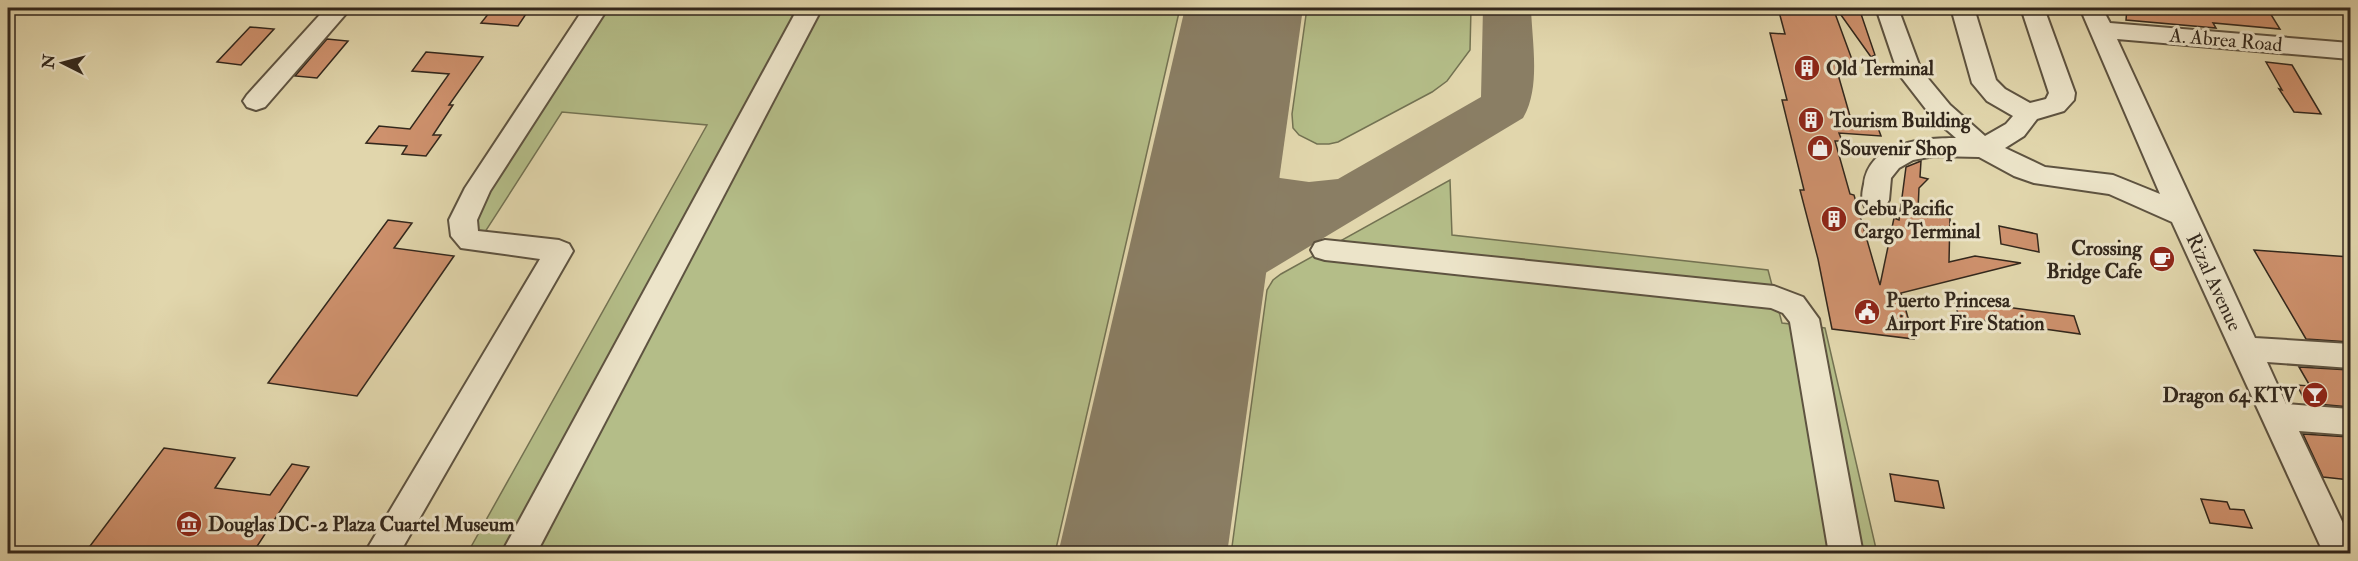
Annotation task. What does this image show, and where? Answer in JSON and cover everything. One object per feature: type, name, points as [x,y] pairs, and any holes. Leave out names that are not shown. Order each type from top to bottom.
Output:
[{"type":"street","points":[[256,101],[339,8]]},
{"type":"street","points":[[381,554],[559,251],[471,241],[465,236],[463,220],[478,188],[596,8]]},
{"type":"street","points":[[518,554],[810,8]]},
{"type":"street","points":[[1887,8],[1910,73],[1941,111],[1983,148],[2017,166],[2043,176],[2113,185],[2182,215]]},
{"type":"street","points":[[1963,8],[1984,83],[1996,95],[2027,113],[2055,105],[2061,100],[2062,93],[2033,8]]},
{"type":"street","name":"A. Abrea Road","points":[[2097,19],[2350,51]]},
{"type":"street","name":"Rizal Avenue","points":[[2097,19],[2182,215],[2341,554]]},
{"type":"street","points":[[1875,200],[1878,176],[1890,161],[1920,148],[1983,148],[2013,132],[2025,120],[2027,113]]},
{"type":"street","points":[[2113,185],[2159,162]]},
{"type":"street","points":[[1325,249],[1774,297],[1793,305],[1804,319],[1846,554]]},
{"type":"street","points":[[2245,348],[2350,356]]},
{"type":"street","points":[[2277,416],[2350,422]]},
{"type":"green space","points":[[602,8],[1180,8],[1055,553],[467,554],[707,125],[562,112],[485,232],[477,230],[473,225],[482,194]]},
{"type":"green space","points":[[1307,8],[1471,8],[1470,50],[1447,81],[1432,92],[1338,142],[1317,144],[1299,135],[1293,128],[1292,114]]},
{"type":"green space","points":[[1450,180],[1452,235],[1768,270],[1782,323],[1825,328],[1877,553],[1231,554],[1267,290],[1273,280],[1281,274]]},
{"type":"building","points":[[493,8],[530,8],[518,26],[481,23]]},
{"type":"building","points":[[1778,8],[1833,8],[1854,65],[1835,64],[1850,116],[1874,117],[1881,136],[1839,133],[1842,141],[1835,141],[1850,194],[1854,195],[1880,285],[1894,218],[1899,220],[1906,167],[1921,161],[1920,177],[1928,179],[1919,188],[1918,210],[1950,218],[1949,262],[1975,256],[2021,263],[1901,293],[1914,339],[1832,329],[1818,259],[1800,190],[1804,190],[1782,100],[1787,100],[1770,33],[1785,34]]},
{"type":"building","points":[[1836,8],[1859,8],[1875,55],[1871,57]]},
{"type":"building","points":[[2127,8],[2267,8],[2280,29],[2213,23],[2216,28],[2126,20]]},
{"type":"building","points":[[250,27],[274,29],[241,65],[217,62]]},
{"type":"building","points":[[327,39],[348,41],[317,78],[295,76]]},
{"type":"building","points":[[426,52],[483,57],[449,105],[453,105],[433,135],[441,135],[426,156],[402,154],[407,146],[366,143],[379,126],[410,129],[449,74],[412,71]]},
{"type":"building","points":[[2266,62],[2292,65],[2321,114],[2294,112],[2279,89],[2282,90]]},
{"type":"building","points":[[388,220],[412,223],[394,248],[454,256],[357,396],[268,383]]},
{"type":"building","points":[[1999,226],[2037,234],[2039,252],[2001,244]]},
{"type":"building","points":[[2254,250],[2350,257],[2350,342],[2306,339]]},
{"type":"building","points":[[1954,300],[2074,316],[2080,334],[1959,317]]},
{"type":"building","points":[[2299,367],[2350,370],[2350,407],[2306,403],[2297,385],[2310,386]]},
{"type":"building","points":[[2303,434],[2350,437],[2350,480],[2323,477]]},
{"type":"building","name":"Douglas DC-2 Plaza Cuartel Museum","points":[[164,448],[235,458],[215,488],[270,495],[292,464],[309,467],[252,554],[84,554]]},
{"type":"building","points":[[1890,474],[1938,481],[1944,508],[1895,501]]},
{"type":"building","points":[[2201,499],[2227,502],[2230,509],[2244,510],[2252,528],[2210,523]]},
{"type":"taxiway","points":[[1190,296],[1227,269],[1505,106],[1508,86],[1507,8]]},
{"type":"taxiway","points":[[1214,170],[1271,196],[1309,202],[1349,197]]},
{"type":"runway","points":[[1142,554],[1244,8]]},
{"type":"place","name":"Old Terminal","points":[[1807,68]]},
{"type":"place","name":"Tourism Building","points":[[1811,120]]},
{"type":"place","name":"Souvenir Shop","points":[[1820,148]]},
{"type":"place","name":"Cebu Pacific Cargo Terminal","points":[[1834,219]]},
{"type":"place","name":"Crossing Bridge Cafe","points":[[2162,259]]},
{"type":"place","name":"Puerto Princesa Airport Fire Station","points":[[1867,312]]},
{"type":"place","name":"Dragon 64 KTV","points":[[2315,395]]},
{"type":"place","name":"Douglas DC-2 Plaza Cuartel Museum","points":[[189,524]]}]
